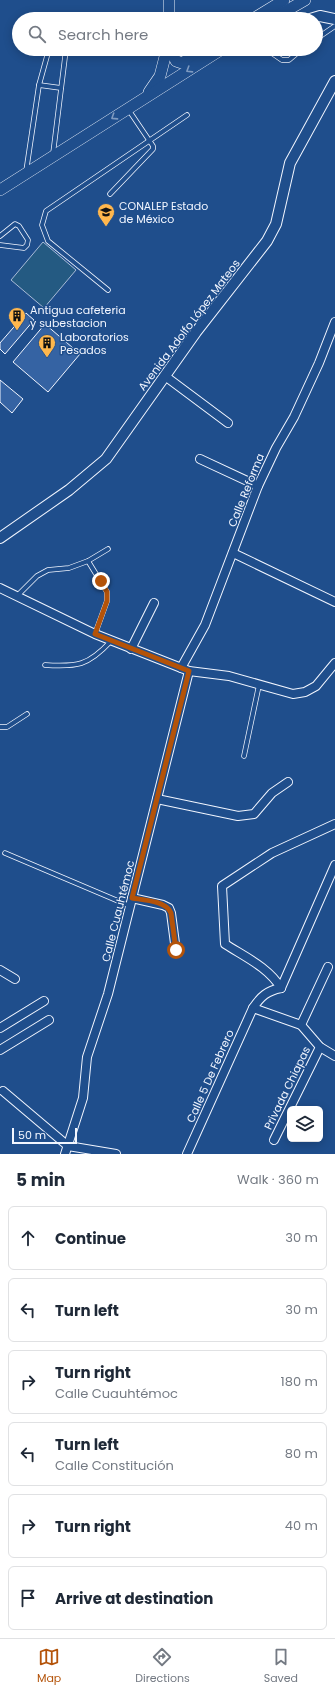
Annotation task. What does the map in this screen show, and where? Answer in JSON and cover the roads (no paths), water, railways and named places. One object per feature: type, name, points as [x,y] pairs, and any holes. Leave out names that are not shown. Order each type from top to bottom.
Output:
[{"type":"main road","points":[[169,0],[169,12]]},
{"type":"main road","points":[[264,12],[284,0]]},
{"type":"main road","points":[[284,12],[305,0]]},
{"type":"main road","points":[[147,96],[160,76],[167,56]]},
{"type":"main road","points":[[173,56],[176,61],[182,63],[194,56]]},
{"type":"main road","points":[[0,190],[211,56]]},
{"type":"street","points":[[323,17],[335,19]]},
{"type":"street","name":"Avenida Adolfo López Mateos","points":[[0,538],[69,490],[106,458],[196,332],[267,241],[276,224],[290,163],[335,81]]},
{"type":"street","name":"Calle Reforma","points":[[185,670],[205,625],[258,486],[276,448],[294,417],[319,363],[335,322]]},
{"type":"street","points":[[165,376],[228,423]]},
{"type":"street","points":[[200,459],[258,486]]},
{"type":"street","points":[[233,553],[335,602]]},
{"type":"street","points":[[0,588],[95,634],[185,670],[229,676],[293,694],[305,692],[316,686],[335,663]]},
{"type":"street","points":[[131,649],[154,603]]},
{"type":"street","name":"Calle Cuauhtémoc","points":[[67,1150],[83,1098],[87,1057],[108,994],[157,799],[185,670]]},
{"type":"street","points":[[157,799],[238,816],[254,814],[272,793],[288,782]]},
{"type":"street","points":[[281,988],[274,976],[225,944],[222,886],[272,853],[335,824]]},
{"type":"street","points":[[281,988],[335,865]]},
{"type":"street","points":[[132,898],[163,904],[169,908],[176,950]]},
{"type":"street","points":[[301,1026],[328,967]]},
{"type":"street","points":[[0,970],[15,979]]},
{"type":"street","name":"Calle 5 De Febrero","points":[[187,1154],[253,1008],[260,998],[269,990],[281,988]]},
{"type":"street","points":[[0,1028],[44,1001]]},
{"type":"street","points":[[253,1008],[301,1026],[320,1047],[335,1056]]},
{"type":"street","points":[[0,1050],[49,1020]]},
{"type":"street","name":"Privada Chiapas","points":[[274,1140],[320,1047]]},
{"type":"street","points":[[3,1091],[67,1150],[116,1154]]},
{"type":"lane","points":[[323,34],[335,26]]},
{"type":"lane","points":[[25,174],[39,85],[47,56]]},
{"type":"lane","points":[[52,157],[65,56]]},
{"type":"lane","points":[[276,56],[282,60],[289,60],[294,56]]},
{"type":"lane","points":[[39,85],[61,88]]},
{"type":"lane","points":[[110,194],[153,149],[153,146],[128,108]]},
{"type":"lane","points":[[108,290],[48,241],[42,226],[46,211],[186,115]]},
{"type":"lane","points":[[0,236],[15,224],[19,226],[28,240],[27,245],[24,248],[0,245]]},
{"type":"lane","points":[[17,597],[37,576],[48,570],[69,568],[88,561],[108,549]]},
{"type":"lane","points":[[88,561],[107,592],[107,601],[95,634]]},
{"type":"lane","points":[[45,665],[71,666],[88,662],[111,641]]},
{"type":"lane","points":[[244,756],[259,684]]},
{"type":"lane","points":[[0,726],[7,727],[27,714]]},
{"type":"lane","points":[[5,853],[130,906]]},
{"type":"place","name":"CONALEP Estado de México","points":[[106,227]]},
{"type":"place","name":"Antigua cafeteria y subestacion","points":[[17,331]]},
{"type":"place","name":"Laboratorios Pesados","points":[[47,358]]}]
